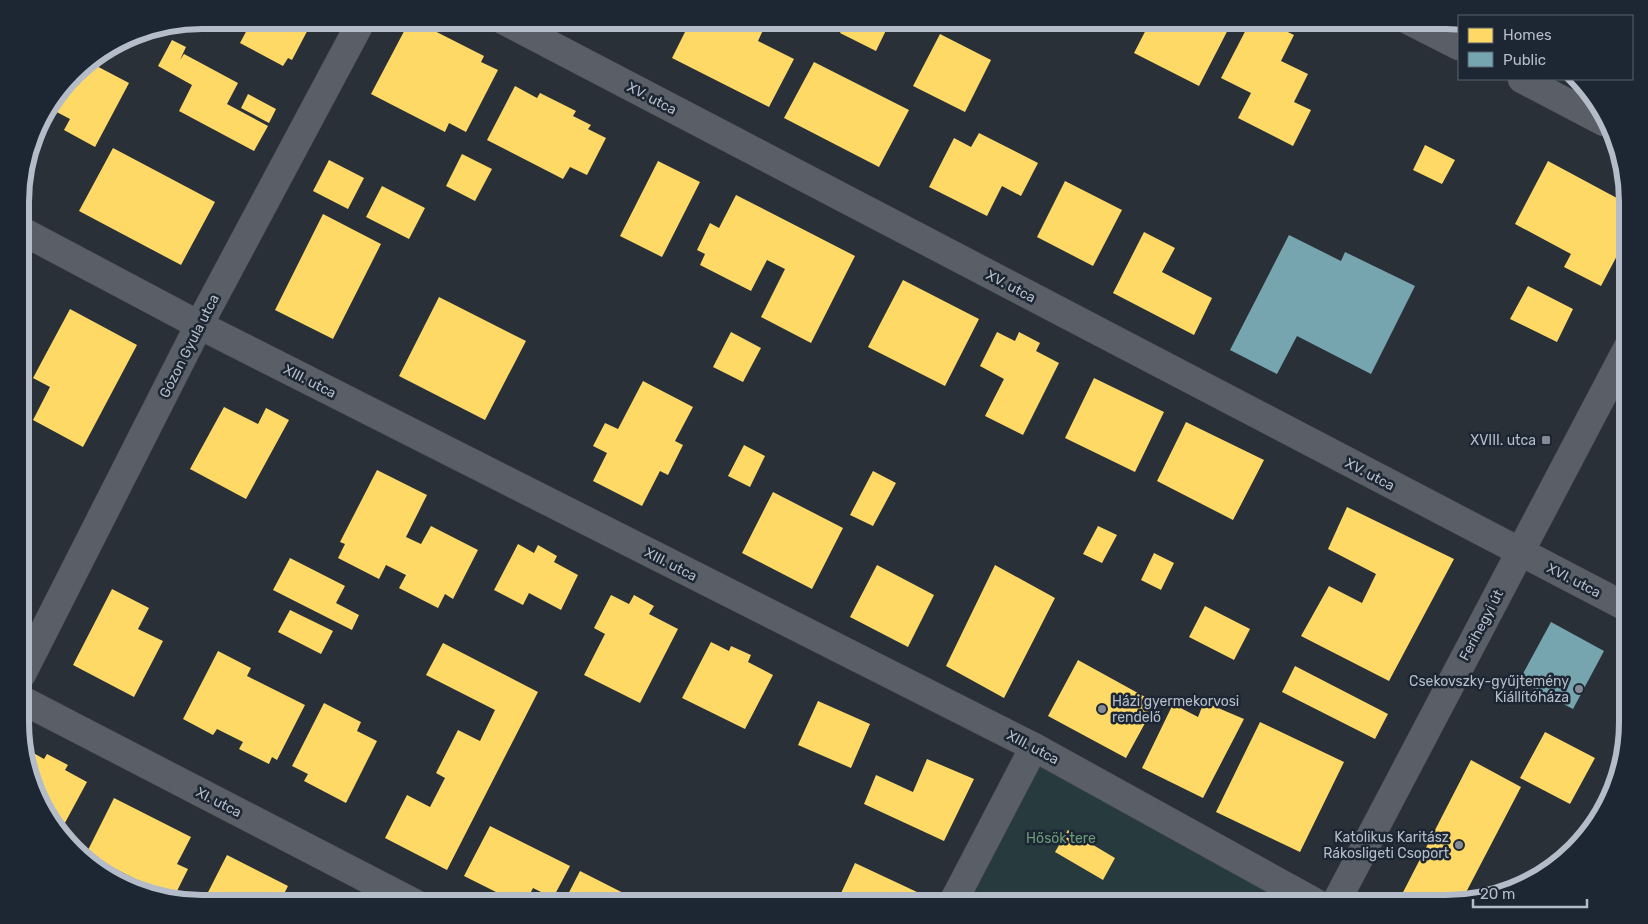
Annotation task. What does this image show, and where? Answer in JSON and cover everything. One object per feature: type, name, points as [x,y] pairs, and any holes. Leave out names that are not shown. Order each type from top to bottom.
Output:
[{"type":"street","name":"Gózon Gyula utca","points":[[29,660],[199,325],[357,29]]},
{"type":"street","name":"XV. utca","points":[[520,29],[1520,552]]},
{"type":"street","points":[[1426,29],[1458,45]]},
{"type":"street","points":[[1524,80],[1597,118]]},
{"type":"street","name":"XIII. utca","points":[[29,235],[199,325],[1034,747],[1302,895]]},
{"type":"street","name":"Ferihegyi út","points":[[1340,895],[1619,364]]},
{"type":"street","name":"XVI. utca","points":[[1520,552],[1619,603]]},
{"type":"street","name":"XI. utca","points":[[29,704],[399,895]]},
{"type":"street","points":[[957,895],[1034,747]]},
{"type":"green space","name":"Hősök tere","points":[[1034,747],[1302,895],[957,895]]},
{"type":"building: Homes","points":[[247,29],[308,29],[292,60],[288,58],[283,66],[240,43]]},
{"type":"building: Homes","points":[[405,29],[431,29],[484,56],[481,62],[498,70],[466,132],[449,123],[445,132],[371,94]]},
{"type":"building: Homes","points":[[686,29],[764,29],[758,41],[794,59],[769,107],[672,58]]},
{"type":"building: Homes","points":[[842,29],[887,29],[876,51],[840,33]]},
{"type":"building: Homes","points":[[1146,29],[1228,29],[1199,86],[1134,53]]},
{"type":"building: Homes","points":[[1246,29],[1282,29],[1294,35],[1281,61],[1308,74],[1294,102],[1311,110],[1293,146],[1238,118],[1251,93],[1221,78]]},
{"type":"building: Homes","points":[[940,34],[991,60],[965,112],[913,86]]},
{"type":"building: Homes","points":[[172,40],[186,47],[180,60],[184,54],[238,83],[227,104],[268,126],[254,151],[179,111],[192,85],[158,66]]},
{"type":"building: Homes","points":[[814,62],[909,110],[879,167],[784,118]]},
{"type":"building: Homes","points":[[96,66],[129,83],[95,147],[64,130],[70,119],[55,111],[80,80]]},
{"type":"building: Homes","points":[[515,86],[537,98],[540,93],[576,111],[573,116],[591,125],[588,129],[606,138],[587,175],[570,167],[563,179],[487,140]]},
{"type":"building: Homes","points":[[248,94],[276,109],[269,123],[241,108]]},
{"type":"building: Homes","points":[[979,133],[1038,163],[1021,196],[1002,186],[987,216],[929,187],[954,138],[971,147]]},
{"type":"building: Homes","points":[[1425,145],[1455,160],[1442,184],[1413,170]]},
{"type":"building: Homes","points":[[113,148],[215,202],[181,265],[79,211]]},
{"type":"building: Homes","points":[[462,154],[492,169],[475,201],[446,186]]},
{"type":"building: Homes","points":[[329,160],[364,178],[348,209],[313,191]]},
{"type":"building: Homes","points":[[658,161],[700,182],[662,257],[620,236]]},
{"type":"building: Homes","points":[[1548,161],[1619,199],[1619,252],[1601,286],[1564,267],[1571,254],[1515,224]]},
{"type":"building: Homes","points":[[1065,181],[1122,210],[1093,266],[1037,237]]},
{"type":"building: Homes","points":[[382,186],[425,208],[409,239],[366,217]]},
{"type":"building: Homes","points":[[736,195],[855,256],[811,343],[761,317],[785,269],[767,260],[751,291],[700,265],[705,254],[697,250],[710,223],[719,228]]},
{"type":"building: Homes","points":[[323,214],[381,244],[333,339],[275,310]]},
{"type":"building: Homes","points":[[1144,232],[1175,248],[1162,272],[1212,298],[1194,335],[1113,293]]},
{"type":"building: Homes","points":[[903,280],[979,319],[945,386],[868,347]]},
{"type":"building: Homes","points":[[1528,286],[1573,309],[1557,342],[1510,319]]},
{"type":"building: Homes","points":[[439,297],[526,341],[485,420],[399,376]]},
{"type":"building: Homes","points":[[70,309],[137,345],[83,447],[33,420],[50,387],[33,378]]},
{"type":"building: Homes","points":[[731,332],[761,348],[743,382],[713,367]]},
{"type":"building: Homes","points":[[997,332],[1015,341],[1019,332],[1040,343],[1036,351],[1059,363],[1023,435],[985,416],[1004,379],[980,366]]},
{"type":"building: Homes","points":[[1094,378],[1164,412],[1135,472],[1065,438]]},
{"type":"building: Homes","points":[[643,381],[693,407],[675,441],[683,445],[668,475],[660,471],[642,506],[593,481],[607,453],[593,446],[605,423],[618,429]]},
{"type":"building: Homes","points":[[224,407],[258,424],[266,408],[289,420],[246,499],[190,469]]},
{"type":"building: Homes","points":[[1186,422],[1264,460],[1233,520],[1157,481]]},
{"type":"building: Homes","points":[[744,445],[765,456],[750,487],[728,476]]},
{"type":"building: Homes","points":[[377,470],[427,495],[406,537],[421,544],[431,526],[478,550],[453,599],[445,594],[438,608],[399,588],[406,575],[386,565],[379,579],[338,558],[345,544],[340,542]]},
{"type":"building: Homes","points":[[873,471],[896,483],[873,526],[850,515]]},
{"type":"building: Homes","points":[[773,492],[843,528],[812,589],[742,553]]},
{"type":"building: Homes","points":[[1347,507],[1454,559],[1389,681],[1301,636],[1329,586],[1362,603],[1376,574],[1328,549]]},
{"type":"building: Homes","points":[[1098,526],[1117,535],[1102,563],[1083,554]]},
{"type":"building: Homes","points":[[518,544],[534,553],[538,545],[557,556],[554,562],[578,575],[561,610],[529,593],[523,605],[494,590]]},
{"type":"building: Homes","points":[[1154,553],[1174,563],[1161,590],[1141,580]]},
{"type":"building: Homes","points":[[290,558],[345,586],[336,603],[359,615],[352,630],[273,590]]},
{"type":"building: Homes","points":[[877,565],[934,595],[908,647],[850,617]]},
{"type":"building: Homes","points":[[995,565],[1055,598],[1004,698],[946,666]]},
{"type":"building: Homes","points":[[112,589],[149,608],[138,629],[163,641],[134,697],[73,665]]},
{"type":"building: Homes","points":[[611,595],[629,604],[634,595],[654,606],[649,614],[678,629],[640,703],[584,675],[605,634],[594,628]]},
{"type":"building: Homes","points":[[1205,606],[1250,629],[1234,660],[1189,637]]},
{"type":"building: Homes","points":[[290,610],[333,631],[321,654],[278,632]]},
{"type":"building: Homes","points":[[711,642],[729,651],[731,646],[751,655],[748,662],[773,675],[745,729],[682,698]]},
{"type":"building: Homes","points":[[443,643],[538,692],[447,870],[385,838],[407,795],[430,807],[445,778],[436,773],[458,730],[480,741],[495,710],[426,675]]},
{"type":"building: Homes","points":[[218,651],[251,668],[247,676],[305,705],[277,760],[272,757],[269,764],[239,749],[243,742],[217,729],[213,735],[183,719]]},
{"type":"building: Homes","name":"Házi gyermekorvosi rendelő","points":[[1078,660],[1156,703],[1126,758],[1048,716]]},
{"type":"building: Homes","points":[[1295,666],[1388,714],[1375,739],[1282,692]]},
{"type":"building: Homes","points":[[818,701],[870,724],[851,768],[798,745]]},
{"type":"building: Homes","points":[[1204,702],[1244,719],[1203,798],[1142,768],[1173,704],[1198,717]]},
{"type":"building: Homes","points":[[324,703],[361,722],[357,731],[377,741],[346,803],[304,781],[308,774],[292,766]]},
{"type":"building: Homes","points":[[1260,722],[1344,762],[1300,852],[1216,812]]},
{"type":"building: Homes","points":[[1545,732],[1595,758],[1570,804],[1520,778]]},
{"type":"building: Homes","points":[[32,752],[44,759],[47,754],[68,765],[65,770],[87,782],[64,825],[52,809],[42,788]]},
{"type":"building: Homes","points":[[927,759],[974,779],[944,841],[864,804],[876,775],[913,792]]},
{"type":"building: Homes","name":"Katolikus Karitász Rákosligeti Csoport","points":[[1471,760],[1521,787],[1465,894],[1402,895]]},
{"type":"building: Homes","points":[[114,798],[191,837],[177,864],[188,869],[176,893],[152,887],[100,861],[88,851]]},
{"type":"building: Homes","points":[[490,826],[570,866],[555,895],[547,895],[533,888],[530,895],[502,895],[464,876]]},
{"type":"building: Homes","points":[[1068,830],[1115,858],[1103,880],[1055,852]]},
{"type":"building: Homes","points":[[227,855],[288,886],[284,895],[207,895]]},
{"type":"building: Homes","points":[[855,863],[917,892],[916,895],[840,895]]},
{"type":"building: Homes","points":[[580,871],[627,895],[568,895]]},
{"type":"building: Public","points":[[1289,235],[1341,261],[1345,252],[1415,286],[1371,374],[1297,336],[1277,374],[1230,350]]},
{"type":"building: Public","points":[[1551,622],[1604,651],[1573,709],[1519,681]]},
{"type":"place","name":"XVIII. utca","points":[[1546,440]]},
{"type":"place","name":"Csekovszky-gyűjtemény Kiállítóháza","points":[[1579,689]]},
{"type":"place","name":"Házi gyermekorvosi rendelő","points":[[1102,709]]},
{"type":"place","name":"Katolikus Karitász Rákosligeti Csoport","points":[[1459,845]]}]
